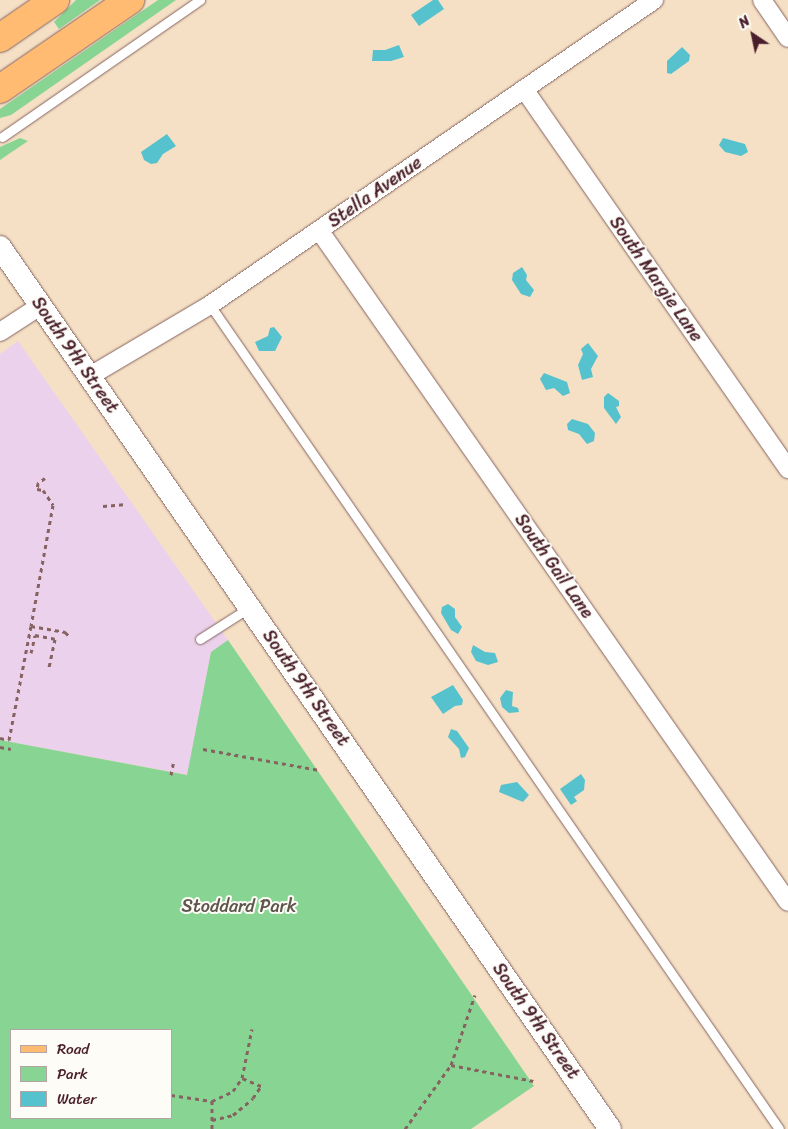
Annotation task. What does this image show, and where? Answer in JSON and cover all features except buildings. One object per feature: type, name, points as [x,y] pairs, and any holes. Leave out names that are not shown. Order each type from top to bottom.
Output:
[{"type":"main road","points":[[0,38],[55,0]]},
{"type":"main road","points":[[0,90],[130,0]]},
{"type":"street","name":"Stella Avenue","points":[[90,376],[210,305],[654,0]]},
{"type":"street","points":[[762,0],[788,38]]},
{"type":"street","name":"South Margie Lane","points":[[524,89],[788,469]]},
{"type":"street","name":"South Gail Lane","points":[[319,230],[788,902]]},
{"type":"street","name":"South 9th Street","points":[[0,247],[610,1129]]},
{"type":"street","points":[[0,332],[40,306]]},
{"type":"lane","points":[[2,137],[200,0]]},
{"type":"lane","points":[[210,305],[779,1129]]},
{"type":"lane","points":[[200,639],[250,607]]},
{"type":"path","points":[[0,738],[9,740],[53,505],[43,490],[37,489],[38,483],[45,478]]},
{"type":"path","points":[[103,506],[124,504]]},
{"type":"path","points":[[30,626],[65,632],[70,637]]},
{"type":"path","points":[[31,653],[35,635],[55,639],[50,667]]},
{"type":"path","points":[[0,747],[11,749]]},
{"type":"path","points":[[203,749],[319,770]]},
{"type":"path","points":[[171,775],[174,760]]},
{"type":"path","points":[[405,1129],[451,1065],[475,995]]},
{"type":"path","points":[[172,1095],[212,1101],[233,1091],[242,1078],[252,1029]]},
{"type":"path","points":[[451,1065],[533,1081]]},
{"type":"path","points":[[212,1120],[233,1115],[254,1098],[261,1086],[242,1078]]},
{"type":"path","points":[[212,1101],[212,1129]]},
{"type":"shaded area","points":[[18,341],[228,640],[211,652],[188,775],[0,740],[0,354]]},
{"type":"green space","points":[[76,0],[100,0],[59,29],[54,22]]},
{"type":"green space","points":[[158,0],[176,0],[11,115],[0,118],[0,109]]},
{"type":"green space","points":[[20,138],[28,141],[0,160],[0,147]]},
{"type":"green space","name":"Stoddard Park","points":[[228,640],[534,1086],[471,1129],[0,1129],[0,740],[187,775],[211,652]]},
{"type":"water","points":[[433,0],[438,0],[444,9],[419,26],[411,15]]},
{"type":"water","points":[[399,45],[404,57],[391,61],[372,61],[373,50],[385,50]]},
{"type":"water","points":[[682,47],[690,55],[689,61],[671,74],[667,73],[667,61]]},
{"type":"water","points":[[167,134],[176,146],[163,154],[157,163],[151,164],[144,160],[141,152]]},
{"type":"water","points":[[723,138],[745,144],[748,152],[741,156],[725,152],[719,145]]},
{"type":"water","points":[[522,267],[527,275],[526,280],[534,290],[530,297],[521,294],[512,280],[513,273]]},
{"type":"water","points":[[274,327],[282,337],[275,351],[259,351],[255,342],[268,336],[270,328]]},
{"type":"water","points":[[588,343],[598,356],[591,369],[593,377],[582,380],[578,365],[583,354],[581,349]]},
{"type":"water","points":[[544,373],[567,382],[570,393],[563,396],[554,388],[546,390],[540,379]]},
{"type":"water","points":[[608,393],[619,401],[619,406],[616,407],[621,417],[616,424],[604,408],[604,397]]},
{"type":"water","points":[[572,419],[588,424],[595,433],[594,441],[587,444],[579,434],[568,430],[567,424]]},
{"type":"water","points":[[448,604],[455,609],[455,617],[462,627],[458,634],[451,630],[441,613],[442,607]]},
{"type":"water","points":[[473,645],[485,652],[495,653],[498,662],[488,665],[476,661],[471,652]]},
{"type":"water","points":[[453,685],[463,700],[462,705],[455,706],[443,714],[431,697]]},
{"type":"water","points":[[506,690],[513,692],[512,706],[518,708],[519,712],[509,713],[502,707],[500,698]]},
{"type":"water","points":[[451,729],[457,731],[469,748],[465,757],[461,758],[459,749],[448,737]]},
{"type":"water","points":[[581,774],[585,780],[584,790],[574,797],[577,801],[571,805],[560,789]]},
{"type":"water","points":[[517,782],[529,795],[523,802],[499,792],[501,785]]}]
